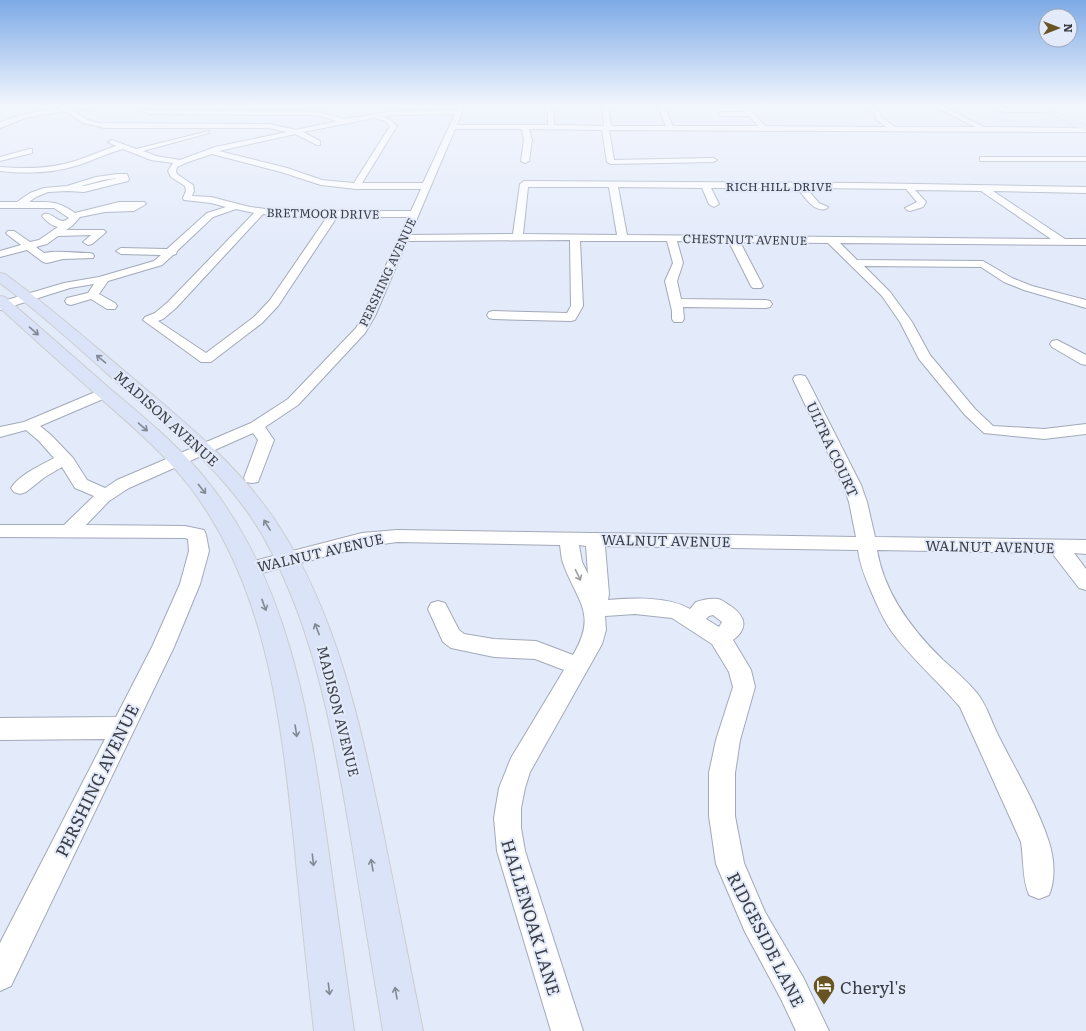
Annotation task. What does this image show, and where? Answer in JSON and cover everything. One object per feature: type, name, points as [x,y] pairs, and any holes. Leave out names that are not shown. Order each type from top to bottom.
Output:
[{"type":"main road","name":"MADISON AVENUE","points":[[0,277],[29,298],[205,448],[245,494],[266,523],[286,559],[306,601],[322,641],[340,701],[357,781],[403,1031]]},
{"type":"main road","name":"MADISON AVENUE","points":[[2,304],[105,393],[178,460],[206,494],[224,520],[250,569],[265,607],[279,652],[292,706],[303,777],[334,1031]]},
{"type":"street","points":[[0,158],[20,153]]},
{"type":"street","points":[[0,169],[28,169],[69,166],[102,153]]},
{"type":"street","points":[[141,153],[154,158],[181,162],[204,153]]},
{"type":"street","points":[[219,153],[284,170],[321,182],[356,186],[426,186]]},
{"type":"street","points":[[356,186],[366,172],[367,167],[376,153]]},
{"type":"street","name":"PERSHING AVENUE","points":[[69,531],[106,495],[140,476],[256,426],[293,402],[361,330],[369,316],[441,153]]},
{"type":"street","points":[[525,162],[526,153]]},
{"type":"street","points":[[609,153],[611,162],[713,160]]},
{"type":"street","points":[[983,159],[1086,159]]},
{"type":"street","name":"BRETMOOR DRIVE","points":[[181,162],[174,166],[172,171],[189,185],[190,191],[187,198],[211,200],[260,212],[281,214],[414,214]]},
{"type":"street","points":[[19,205],[33,196],[47,190],[68,188],[84,189],[125,179],[124,176],[117,176],[68,188]]},
{"type":"street","name":"RICH HILL DRIVE","points":[[518,237],[524,184],[1086,190]]},
{"type":"street","points":[[613,185],[623,238]]},
{"type":"street","points":[[705,185],[714,204]]},
{"type":"street","points":[[800,186],[816,205],[823,207]]},
{"type":"street","points":[[909,188],[922,202],[920,205],[910,208]]},
{"type":"street","points":[[984,188],[1063,242]]},
{"type":"street","points":[[0,205],[60,206],[70,220]]},
{"type":"street","points":[[2,304],[29,298],[68,285],[104,279],[158,263],[172,252],[210,215],[236,206]]},
{"type":"street","points":[[47,216],[57,224],[105,209]]},
{"type":"street","points":[[260,212],[172,305],[159,316],[148,320],[206,359],[258,320],[274,304],[334,214]]},
{"type":"street","points":[[0,254],[43,242],[57,233],[70,220]]},
{"type":"street","points":[[57,233],[101,232],[88,242]]},
{"type":"street","points":[[11,233],[47,260],[63,256],[89,256]]},
{"type":"street","name":"CHESTNUT AVENUE","points":[[403,238],[518,237],[1086,242]]},
{"type":"street","points":[[493,315],[571,317],[578,306],[575,238]]},
{"type":"street","points":[[671,238],[678,263],[671,281],[678,311],[678,319]]},
{"type":"street","points":[[733,239],[757,286]]},
{"type":"street","points":[[832,240],[853,263],[886,294],[906,322],[924,356],[970,412],[989,430],[1040,434],[1084,432]]},
{"type":"street","points":[[121,251],[172,252]]},
{"type":"street","points":[[853,263],[983,264],[1008,280],[1028,288],[1086,304]]},
{"type":"street","points":[[71,301],[92,295],[104,279]]},
{"type":"street","points":[[92,295],[111,306]]},
{"type":"street","points":[[676,303],[766,304]]},
{"type":"street","points":[[1057,344],[1086,361]]},
{"type":"street","name":"ULTRA COURT","points":[[800,379],[852,485],[858,502],[870,565],[890,611],[913,641],[969,700],[1026,817],[1035,842],[1038,858],[1039,885]]},
{"type":"street","points":[[0,432],[29,425],[105,393]]},
{"type":"street","points":[[29,425],[45,438],[64,459],[81,484],[106,495]]},
{"type":"street","points":[[252,478],[253,471],[264,449],[266,440],[265,436],[256,426]]},
{"type":"street","points":[[20,488],[39,473],[64,459]]},
{"type":"street","points":[[0,531],[69,531]]},
{"type":"street","name":"PERSHING AVENUE","points":[[1,971],[162,647],[190,584],[199,551],[197,536],[185,532],[69,531]]},
{"type":"street","name":"WALNUT AVENUE","points":[[250,569],[362,540],[386,536],[1086,547]]},
{"type":"street","name":"HALLENOAK LANE","points":[[569,539],[572,562],[595,608]]},
{"type":"street","name":"HALLENOAK LANE","points":[[567,1031],[511,851],[506,828],[507,806],[511,786],[520,766],[591,644],[595,630],[595,608],[599,594],[595,539]]},
{"type":"street","points":[[1058,547],[1086,584]]},
{"type":"street","name":"RIDGESIDE LANE","points":[[595,608],[635,606],[676,611],[693,620],[720,638],[740,670],[744,687],[728,740],[722,773],[722,816],[730,864],[755,922],[792,988],[813,1031]]},
{"type":"street","points":[[438,609],[451,636],[459,642],[494,648],[536,650],[578,666]]},
{"type":"street","points":[[0,729],[123,728]]},
{"type":"place","name":"Cheryl's","points":[[824,1006]]}]
